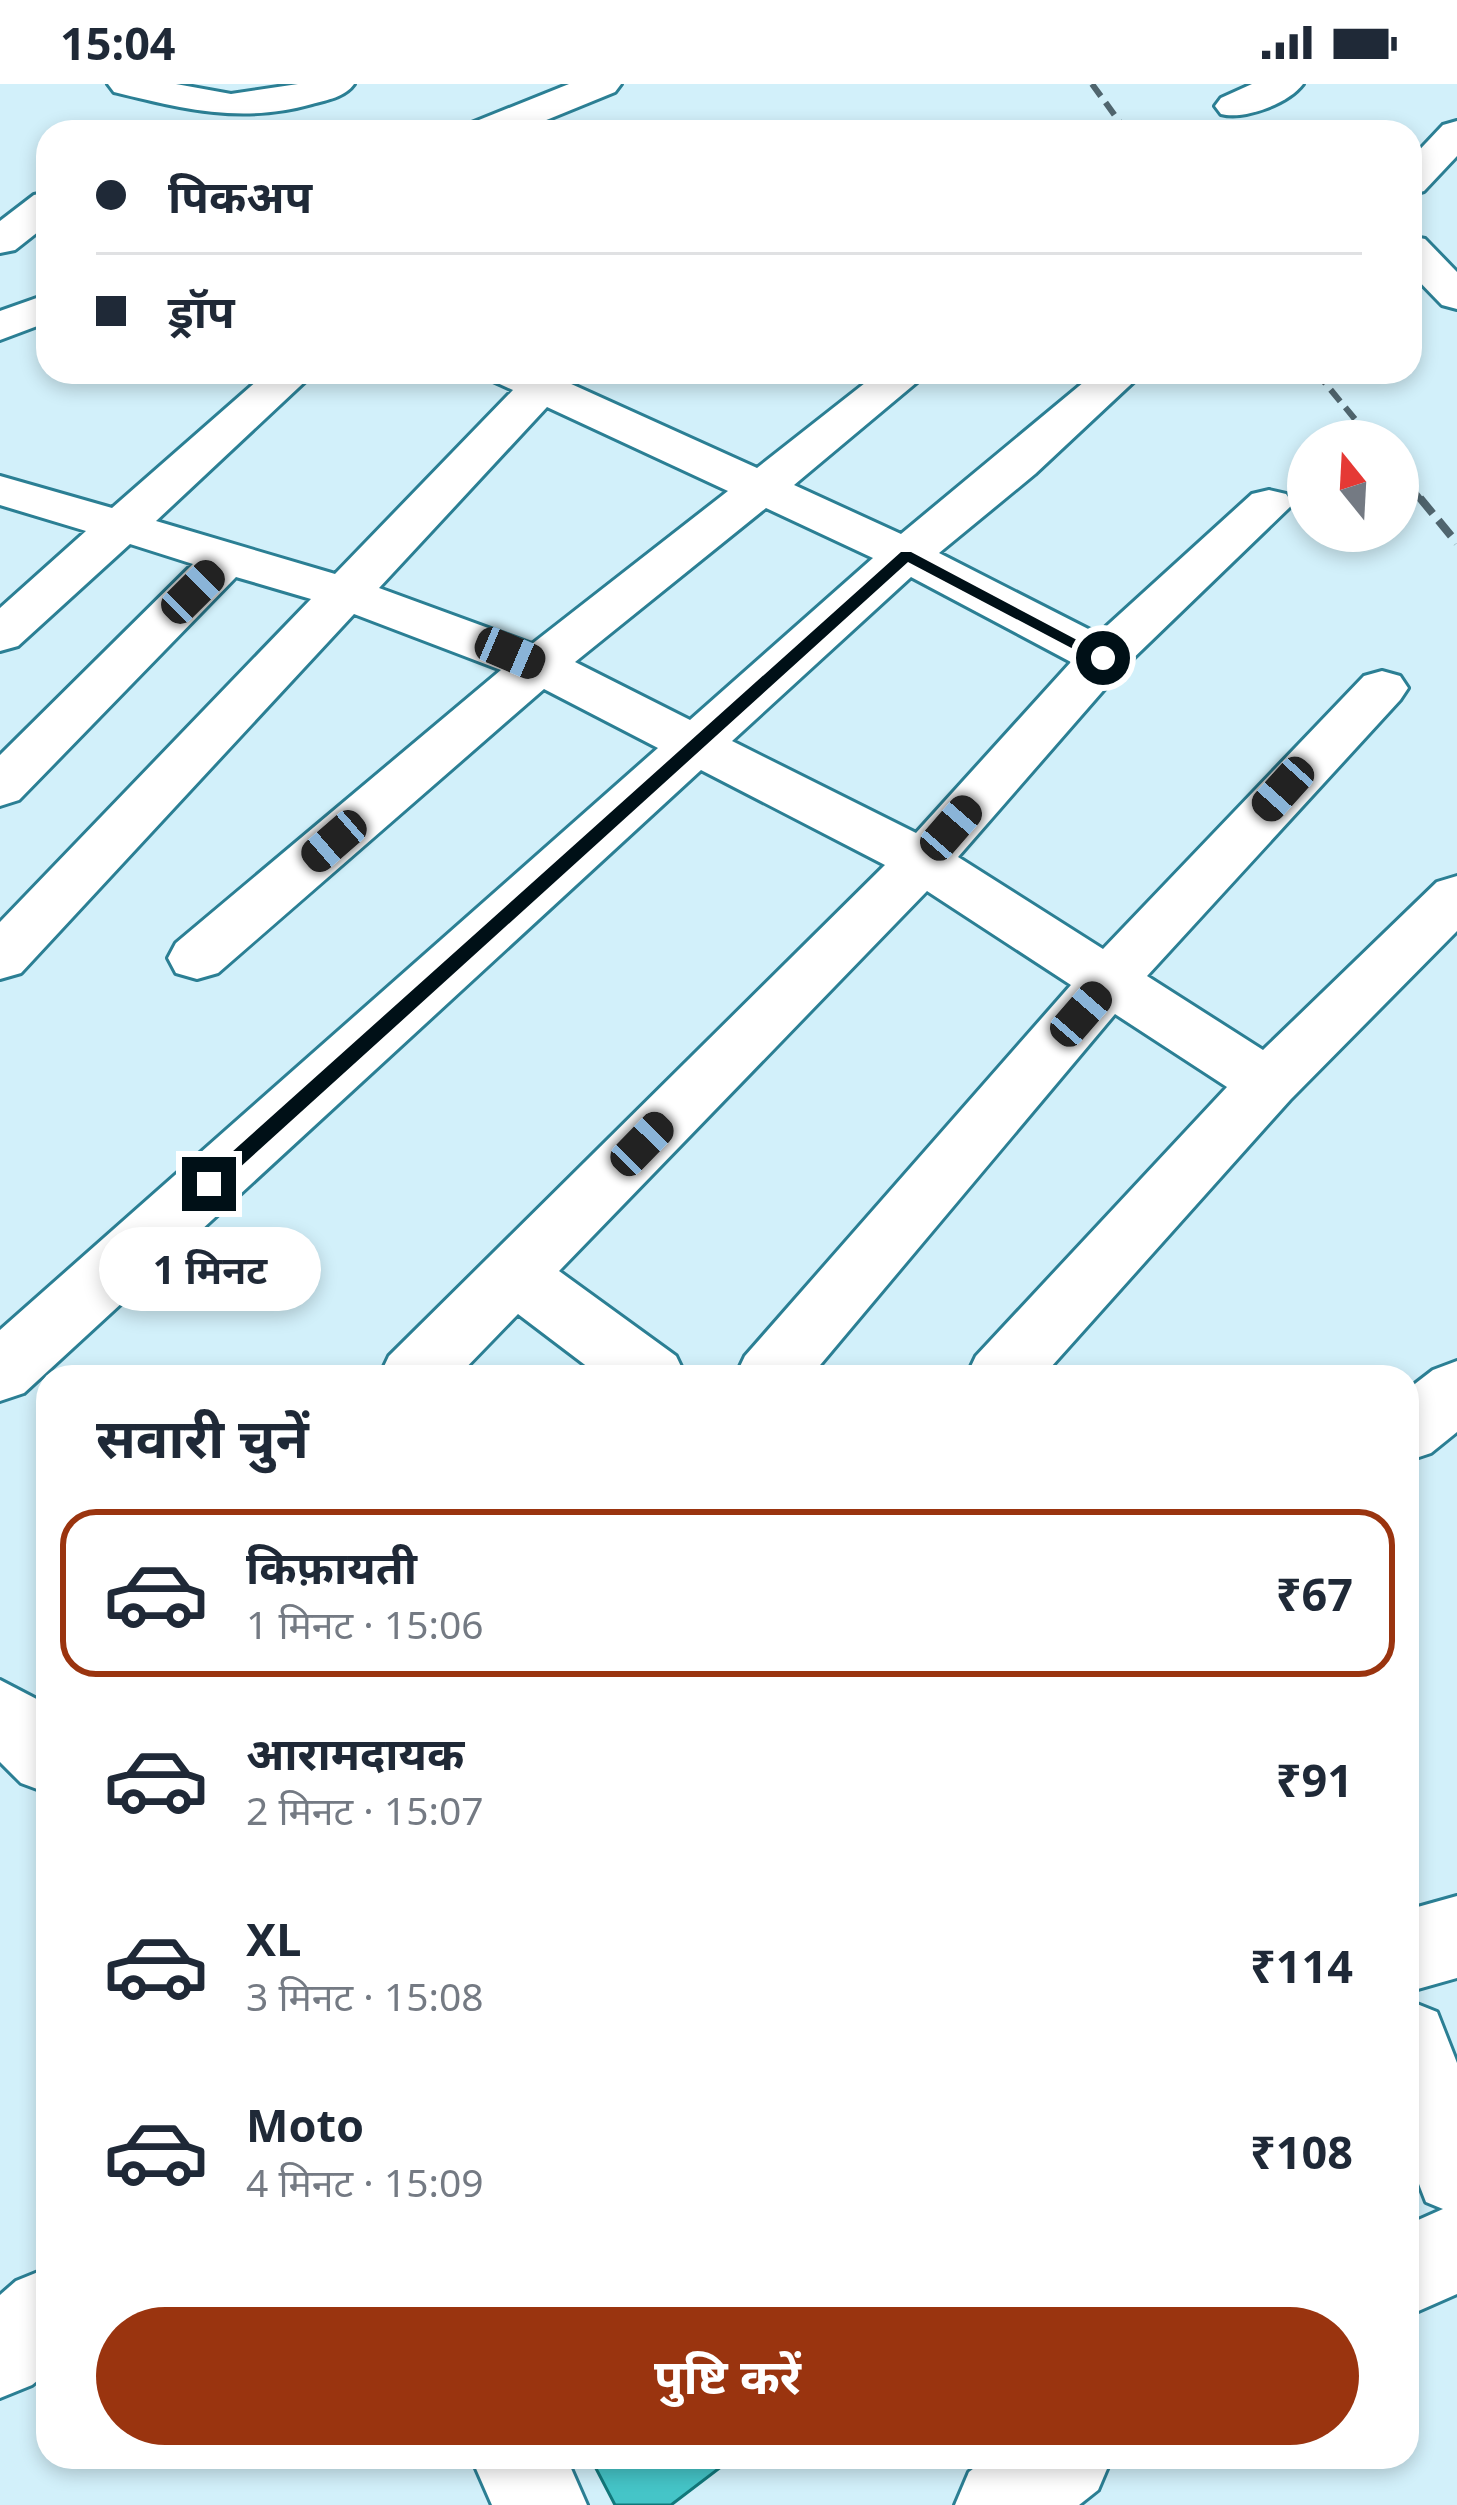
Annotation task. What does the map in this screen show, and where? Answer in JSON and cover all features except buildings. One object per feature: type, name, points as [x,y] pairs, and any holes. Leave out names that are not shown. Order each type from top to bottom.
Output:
[{"type":"street","points":[[127,84],[250,108],[282,103],[335,84]]},
{"type":"street","points":[[513,120],[602,84]]},
{"type":"street","points":[[1234,106],[1284,84]]},
{"type":"street","points":[[153,120],[182,96]]},
{"type":"street","points":[[1422,171],[1453,141]]},
{"type":"street","points":[[0,241],[36,213]]},
{"type":"street","points":[[1422,219],[1451,227]]},
{"type":"street","points":[[1422,260],[1457,296]]},
{"type":"street","points":[[0,327],[36,312]]},
{"type":"street","points":[[0,635],[279,384]]},
{"type":"street","points":[[0,958],[344,593],[528,384]]},
{"type":"street","points":[[549,384],[906,555],[1103,658]]},
{"type":"street","points":[[197,958],[539,665],[892,384]]},
{"type":"street","points":[[0,1372],[906,555],[1109,384]]},
{"type":"street","points":[[0,490],[344,593],[539,665],[923,861],[1268,1083]]},
{"type":"street","points":[[425,1365],[923,861],[1103,658],[1269,504]]},
{"type":"street","points":[[0,787],[225,560]]},
{"type":"street","points":[[779,1365],[1111,979],[1283,789],[1382,688]]},
{"type":"street","points":[[1011,1365],[1268,1083],[1457,896]]},
{"type":"street","points":[[514,1274],[636,1365]]},
{"type":"street","points":[[1419,1421],[1457,1391]]},
{"type":"street","points":[[1419,1948],[1457,1937]]},
{"type":"street","points":[[1419,2073],[1457,2171]]},
{"type":"street","points":[[1419,2266],[1457,2247]]},
{"type":"street","points":[[0,2353],[36,2323]]},
{"type":"street","points":[[1002,2505],[1049,2469]]},
{"type":"railway","points":[[1092,84],[1118,120]]},
{"type":"railway","points":[[1326,384],[1356,420]]},
{"type":"railway","points":[[1419,497],[1422,501]]},
{"type":"railway","points":[[1420,498],[1457,543]]},
{"type":"route","points":[[209,1184],[906,555],[1103,658]]}]
